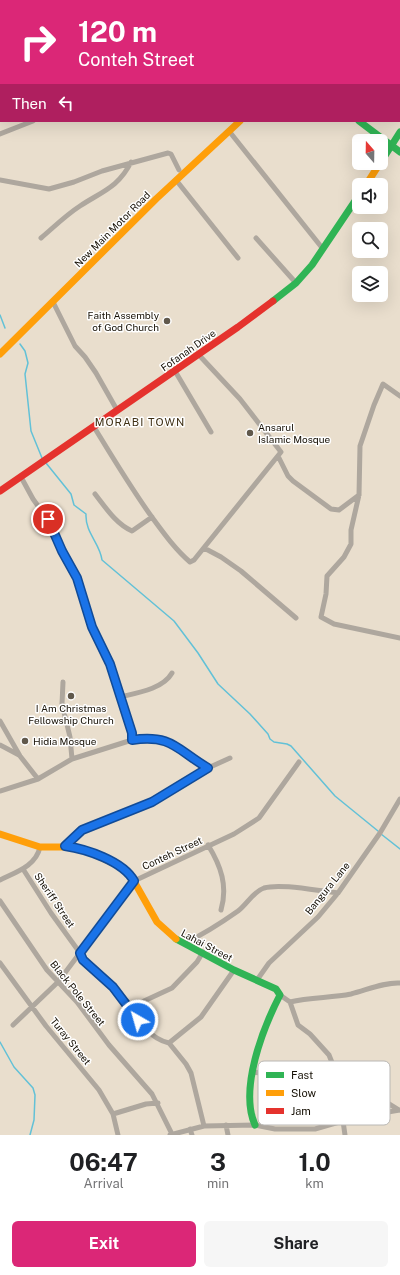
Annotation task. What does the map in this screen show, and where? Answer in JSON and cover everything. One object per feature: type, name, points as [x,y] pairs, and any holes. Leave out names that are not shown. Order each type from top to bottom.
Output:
[{"type":"main road","name":"New Main Motor Road","points":[[0,347],[179,170],[233,122]]},
{"type":"main road","name":"New Main Motor Road","points":[[0,354],[176,180],[239,122]]},
{"type":"main road","points":[[361,122],[391,147],[400,152]]},
{"type":"main road","points":[[388,152],[400,132]]},
{"type":"main road","name":"Fofanah Drive","points":[[0,492],[257,314],[296,282],[312,265],[352,206]]},
{"type":"main road","name":"Lahai Street","points":[[0,834],[26,841],[40,847],[65,846],[92,853],[123,868],[134,881],[157,922],[174,938],[203,952],[234,970],[276,989],[280,995]]},
{"type":"main road","points":[[255,1125],[251,1119],[248,1102],[249,1086],[267,1021],[280,995]]},
{"type":"street","points":[[0,134],[30,122]]},
{"type":"street","points":[[229,131],[323,249]]},
{"type":"street","points":[[0,180],[49,189],[131,162],[169,153],[179,170]]},
{"type":"street","points":[[41,238],[80,206],[117,183],[126,172],[131,162]]},
{"type":"street","points":[[176,180],[238,258]]},
{"type":"street","points":[[256,238],[296,282]]},
{"type":"street","points":[[52,302],[75,346],[92,367],[117,410]]},
{"type":"street","points":[[94,427],[134,492],[166,536],[190,562],[194,560],[281,452],[240,398],[198,354]]},
{"type":"street","points":[[175,371],[210,432]]},
{"type":"street","points":[[400,396],[383,384],[361,441],[359,495],[352,522],[349,550],[327,576],[326,594],[321,617],[334,624],[400,638]]},
{"type":"street","points":[[278,456],[288,476],[331,509],[339,510],[359,495]]},
{"type":"street","points":[[21,477],[33,499],[51,524],[62,551],[77,578],[92,627],[110,664],[132,733],[132,740]]},
{"type":"street","points":[[95,494],[111,515],[126,528],[132,531],[152,517]]},
{"type":"street","points":[[204,548],[226,560],[296,618]]},
{"type":"street","points":[[120,697],[161,684],[167,681],[172,673]]},
{"type":"street","points":[[63,682],[62,704],[70,737],[72,759]]},
{"type":"street","points":[[0,721],[20,756],[38,779]]},
{"type":"street","points":[[0,791],[38,779],[72,759],[132,740],[158,738],[208,768]]},
{"type":"street","points":[[0,746],[20,756]]},
{"type":"street","points":[[65,846],[82,830],[152,802],[208,768],[230,758]]},
{"type":"street","name":"Conteh Street","points":[[13,1025],[58,982],[134,881],[234,834],[259,818],[299,762]]},
{"type":"street","name":"Bangura Lane","points":[[257,980],[269,963],[318,917],[338,893],[380,834],[400,799]]},
{"type":"street","points":[[208,845],[218,864],[225,891],[221,910]]},
{"type":"street","points":[[0,880],[23,869],[36,858],[40,847]]},
{"type":"street","name":"Sheriff Street","points":[[23,869],[51,913],[80,953],[83,960],[113,987],[150,1033],[162,1042],[169,1043]]},
{"type":"street","points":[[185,943],[204,934],[240,910],[258,891],[265,888],[284,886],[338,893]]},
{"type":"street","name":"Black Pole Street","points":[[0,901],[39,960],[148,1088],[158,1104],[170,1135]]},
{"type":"street","points":[[131,1011],[150,998],[172,988],[197,962],[203,952]]},
{"type":"street","name":"Turay Street","points":[[0,963],[99,1090],[113,1114],[118,1135]]},
{"type":"street","points":[[204,1126],[191,1074],[186,1064],[169,1043],[201,1017],[234,970]]},
{"type":"street","points":[[290,1002],[307,998],[351,994],[391,983],[400,983]]},
{"type":"street","points":[[280,995],[290,1002],[298,1025],[310,1034],[329,1055],[332,1061]]},
{"type":"street","points":[[253,1072],[258,1073]]},
{"type":"street","points":[[113,1114],[146,1104],[158,1104]]},
{"type":"street","points":[[390,1104],[400,1110]]},
{"type":"street","points":[[390,1112],[400,1110]]},
{"type":"street","points":[[226,1125],[228,1135]]},
{"type":"street","points":[[170,1135],[204,1126],[255,1125],[298,1133],[330,1125]]},
{"type":"street","points":[[344,1125],[345,1135]]},
{"type":"street","points":[[190,1129],[192,1135]]},
{"type":"waterway","points":[[0,315],[5,328]]},
{"type":"waterway","points":[[20,344],[25,351],[28,363],[25,374],[31,431],[42,458]]},
{"type":"waterway","points":[[46,463],[71,494],[74,505],[86,514],[88,527],[99,548],[102,560],[174,621],[198,653],[218,684],[250,714],[268,734],[270,739],[274,742],[291,746],[335,796],[378,831]]},
{"type":"waterway","points":[[381,834],[400,849]]},
{"type":"waterway","points":[[0,1042],[14,1067],[33,1088],[35,1095],[34,1120],[30,1135]]},
{"type":"traffic: fast","points":[[360,122],[400,152]]},
{"type":"traffic: fast","points":[[388,151],[400,132]]},
{"type":"traffic: fast","points":[[273,301],[296,283],[312,265],[352,205]]},
{"type":"traffic: fast","points":[[176,939],[234,970],[276,989],[280,995],[260,1041],[251,1077],[251,1110],[255,1125]]},
{"type":"traffic: slow","points":[[0,354],[156,199],[239,122]]},
{"type":"traffic: slow","points":[[370,178],[376,170]]},
{"type":"traffic: slow","points":[[0,834],[40,847],[73,847],[92,853],[123,868],[131,876],[157,922],[176,939]]},
{"type":"traffic: jam","points":[[0,491],[238,327],[273,301]]},
{"type":"place","name":"Faith Assembly of God Church","points":[[167,321]]},
{"type":"place","name":"Ansarul Islamic Mosque","points":[[250,433]]},
{"type":"place","name":"I Am Christmas Fellowship Church","points":[[71,696]]},
{"type":"place","name":"Hidia Mosque","points":[[25,741]]},
{"type":"district","name":"MORABI TOWN","points":[[140,422]]},
{"type":"route","points":[[48,519],[62,551],[77,578],[92,627],[110,664],[129,722],[132,740],[158,738],[171,743],[208,768],[152,802],[82,830],[65,846],[92,853],[112,862],[123,868],[134,881],[101,922],[80,953],[83,960],[90,968],[113,987],[138,1020]]}]
